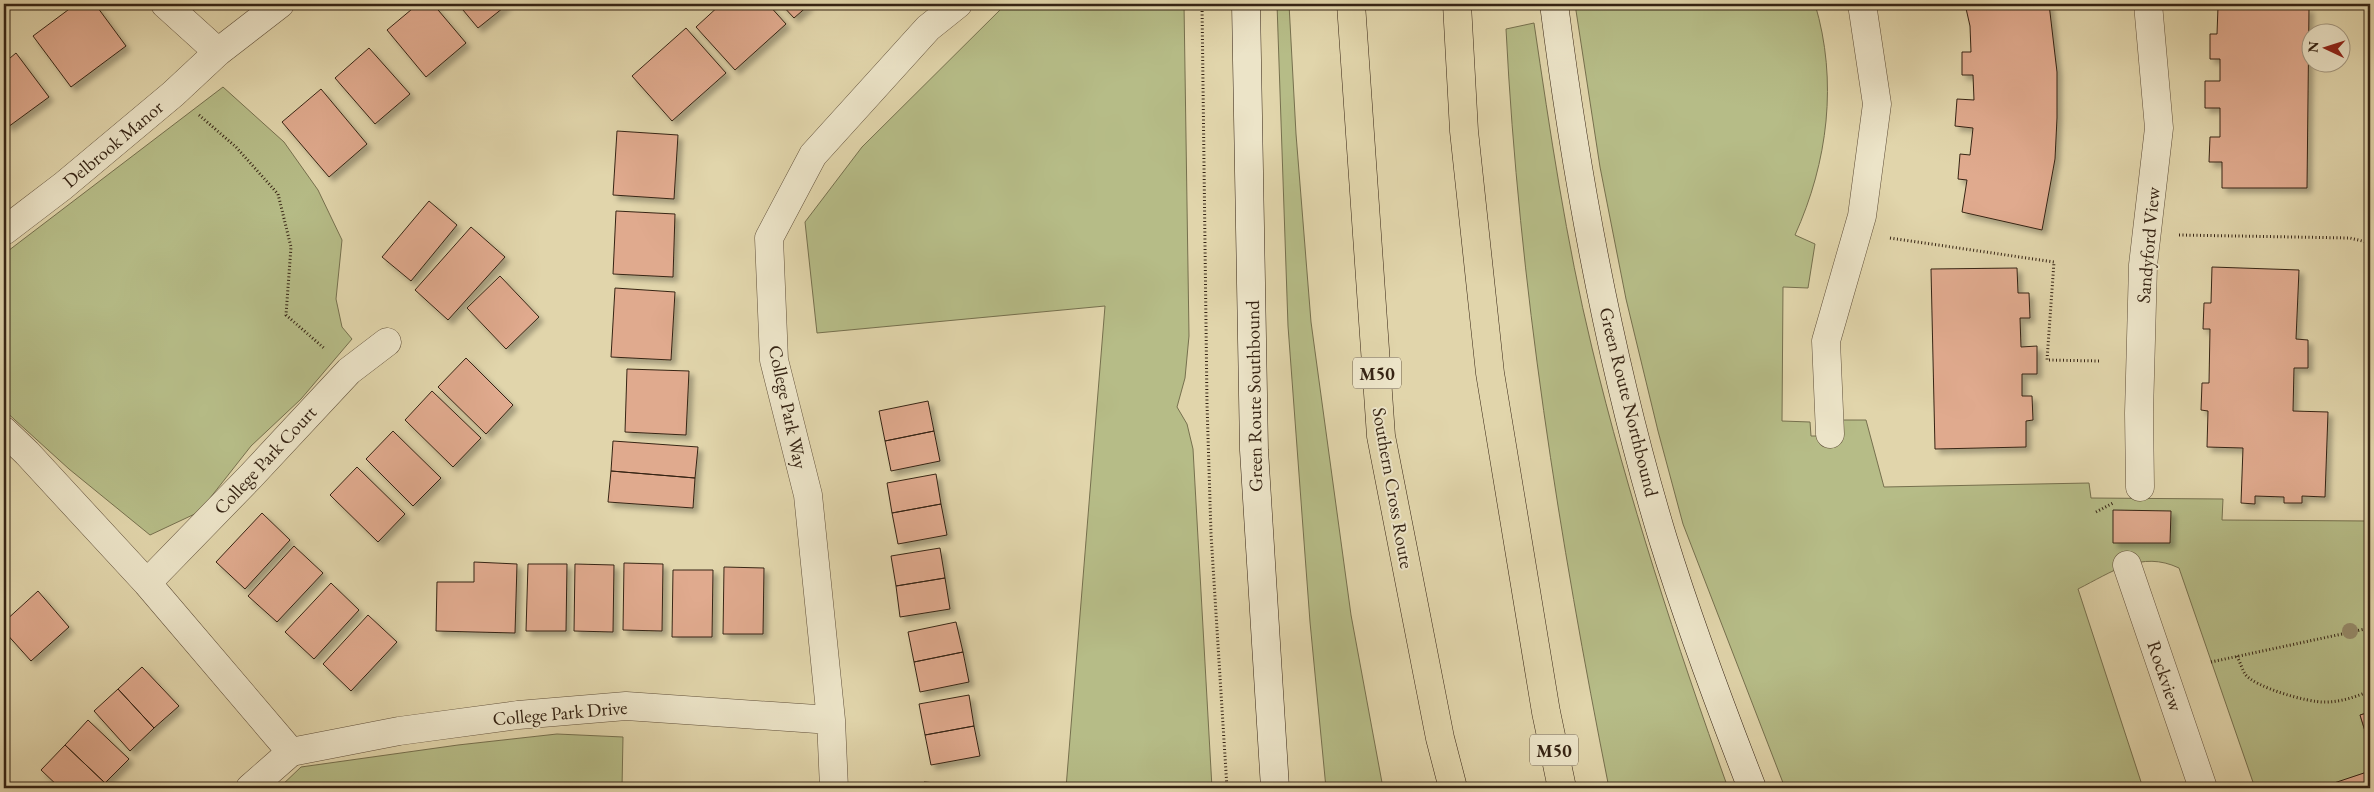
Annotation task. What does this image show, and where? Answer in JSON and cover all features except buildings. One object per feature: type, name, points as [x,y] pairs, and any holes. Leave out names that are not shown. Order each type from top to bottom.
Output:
[{"type":"highway","name":"Southern Cross Route","points":[[1351,4],[1381,436],[1440,738],[1453,788]]},
{"type":"highway","name":"M50","points":[[1457,4],[1464,131],[1490,373],[1546,712],[1562,788]]},
{"type":"street","points":[[165,4],[218,52]]},
{"type":"street","name":"Delbrook Manor","points":[[4,231],[63,186],[173,94],[218,52],[280,4]]},
{"type":"street","name":"College Park Way","points":[[834,788],[831,720],[808,495],[774,360],[769,238],[813,155],[928,28],[958,4]]},
{"type":"street","name":"Green Route Southbound","points":[[1246,4],[1254,450],[1274,788]]},
{"type":"street","name":"Green Route Northbound","points":[[1554,4],[1565,88],[1587,225],[1617,364],[1663,538],[1712,683],[1752,788]]},
{"type":"street","points":[[1830,434],[1826,341],[1862,216],[1877,104],[1862,4]]},
{"type":"street","name":"Sandyford View","points":[[2140,486],[2143,265],[2159,128],[2148,4]]},
{"type":"street","name":"College Park Court","points":[[147,582],[251,476],[349,371],[387,342]]},
{"type":"street","points":[[4,431],[28,453],[147,582],[291,752],[250,788]]},
{"type":"street","name":"Rockview","points":[[2127,564],[2204,788]]},
{"type":"street","name":"College Park Drive","points":[[291,752],[399,731],[518,715],[626,706],[831,720]]},
{"type":"path","points":[[1202,4],[1207,404],[1211,534],[1227,788]]},
{"type":"path","points":[[173,94],[236,147],[278,194],[290,248],[286,315],[349,371]]},
{"type":"path","points":[[1857,233],[2054,262],[2047,360],[2099,361]]},
{"type":"path","points":[[2147,234],[2350,238],[2370,243]]},
{"type":"path","points":[[2211,662],[2370,628]]},
{"type":"path","points":[[2237,656],[2246,675],[2269,689],[2297,698],[2324,702],[2349,699],[2370,690]]},
{"type":"green space","points":[[1006,4],[1184,4],[1189,336],[1185,378],[1177,407],[1187,424],[1193,449],[1212,788],[1066,788],[1105,306],[817,333],[805,222],[862,147]]},
{"type":"green space","points":[[1277,4],[1289,4],[1296,134],[1311,322],[1351,615],[1383,788],[1326,788],[1310,622],[1288,326]]},
{"type":"green space","points":[[1575,4],[1815,4],[1826,62],[1826,121],[1815,179],[1795,235],[1815,244],[1808,288],[1783,287],[1782,421],[1810,422],[1811,436],[1841,436],[1841,420],[1866,420],[1884,487],[2089,483],[2091,498],[2223,499],[2222,520],[2370,521],[2370,712],[2360,715],[2370,747],[2370,771],[2322,788],[2255,788],[2179,568],[2152,561],[2127,565],[2078,589],[2143,788],[1785,788],[1683,524],[1658,431],[1626,299],[1600,167]]},
{"type":"green space","points":[[1534,23],[1566,227],[1606,404],[1654,570],[1728,788],[1609,788],[1558,505],[1531,315],[1521,220],[1512,125],[1506,29]]},
{"type":"green space","points":[[223,87],[284,142],[318,190],[342,240],[336,299],[342,327],[352,339],[301,399],[251,446],[199,512],[150,535],[69,469],[4,410],[4,254]]},
{"type":"green space","points":[[557,734],[623,737],[622,788],[279,788],[301,767],[458,745]]}]
